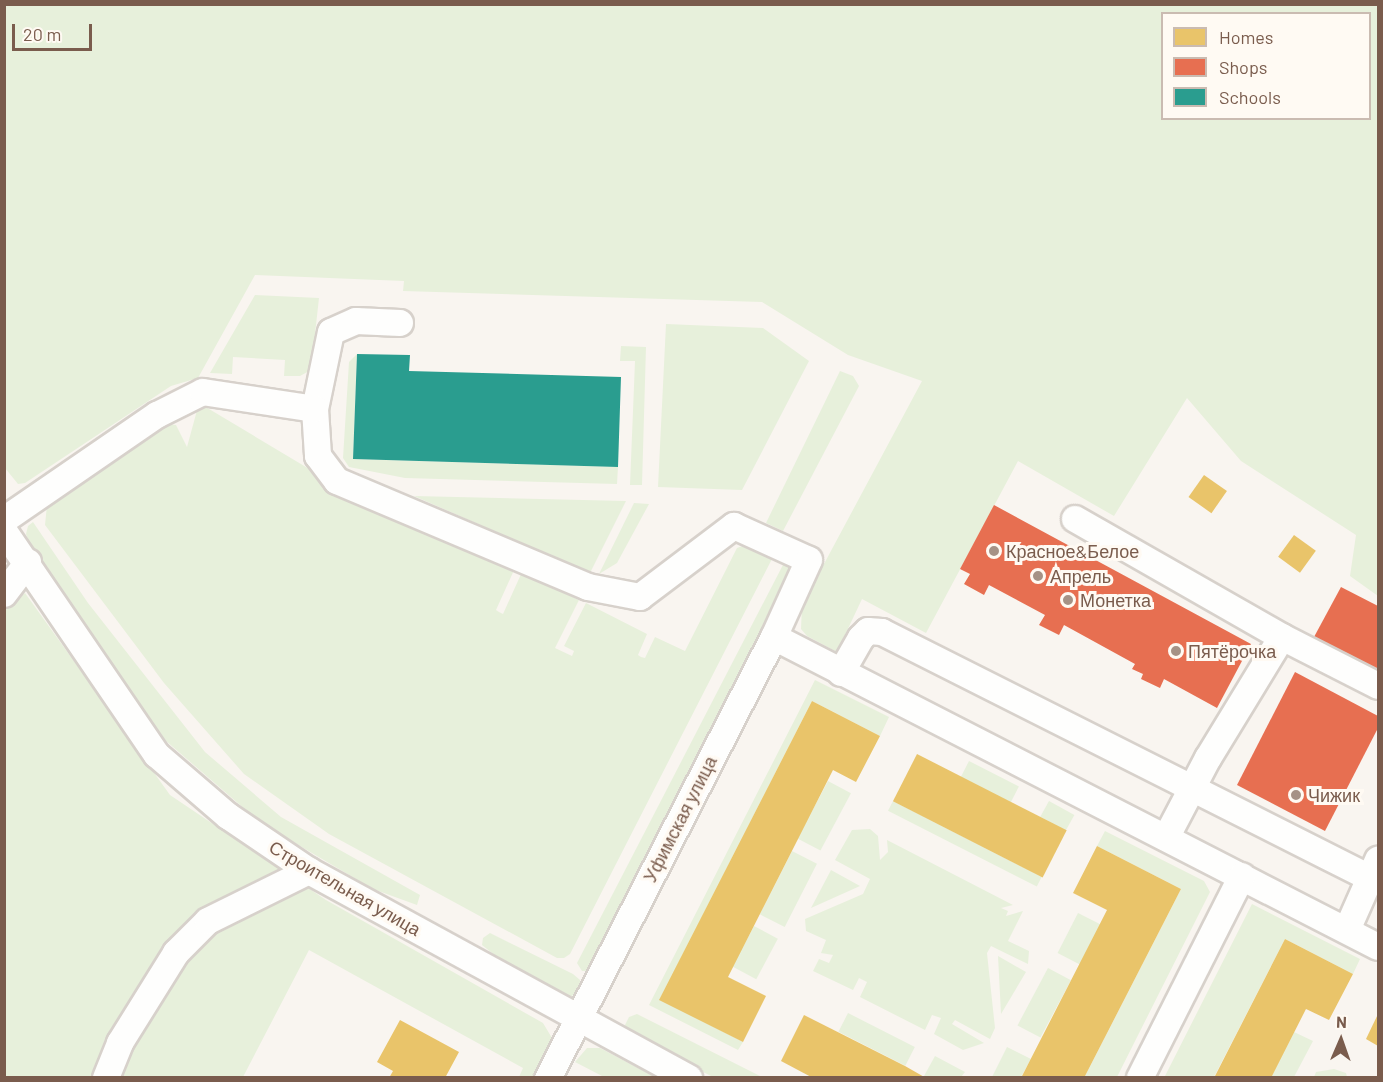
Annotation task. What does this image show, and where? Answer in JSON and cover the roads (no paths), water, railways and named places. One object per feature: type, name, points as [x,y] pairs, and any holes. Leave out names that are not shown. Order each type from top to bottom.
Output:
[{"type":"street","points":[[4,520],[157,415],[203,393],[315,409],[331,332],[356,321],[400,323]]},
{"type":"street","name":"Уфимская улица","points":[[315,409],[318,456],[337,481],[588,587],[640,597],[734,526],[809,560],[774,638],[548,1077]]},
{"type":"street","points":[[1075,519],[1282,637],[1378,686]]},
{"type":"street","name":"Строительная улица","points":[[4,531],[28,562],[157,755],[228,816],[309,872],[689,1077]]},
{"type":"street","points":[[4,594],[28,562]]},
{"type":"street","points":[[841,673],[861,638],[868,632],[882,632],[1191,789],[1374,869],[1347,930]]},
{"type":"street","points":[[1166,838],[1191,789],[1282,637]]},
{"type":"street","points":[[774,638],[1378,947]]},
{"type":"street","points":[[106,1077],[120,1043],[176,953],[208,921],[309,872]]},
{"type":"street","points":[[1140,1077],[1242,876]]},
{"type":"place","name":"Красное&Белое","points":[[994,551]]},
{"type":"place","name":"Апрель","points":[[1038,576]]},
{"type":"place","name":"Монетка","points":[[1068,600]]},
{"type":"place","name":"Пятёрочка","points":[[1176,651]]},
{"type":"place","name":"Чижик","points":[[1296,795]]}]
